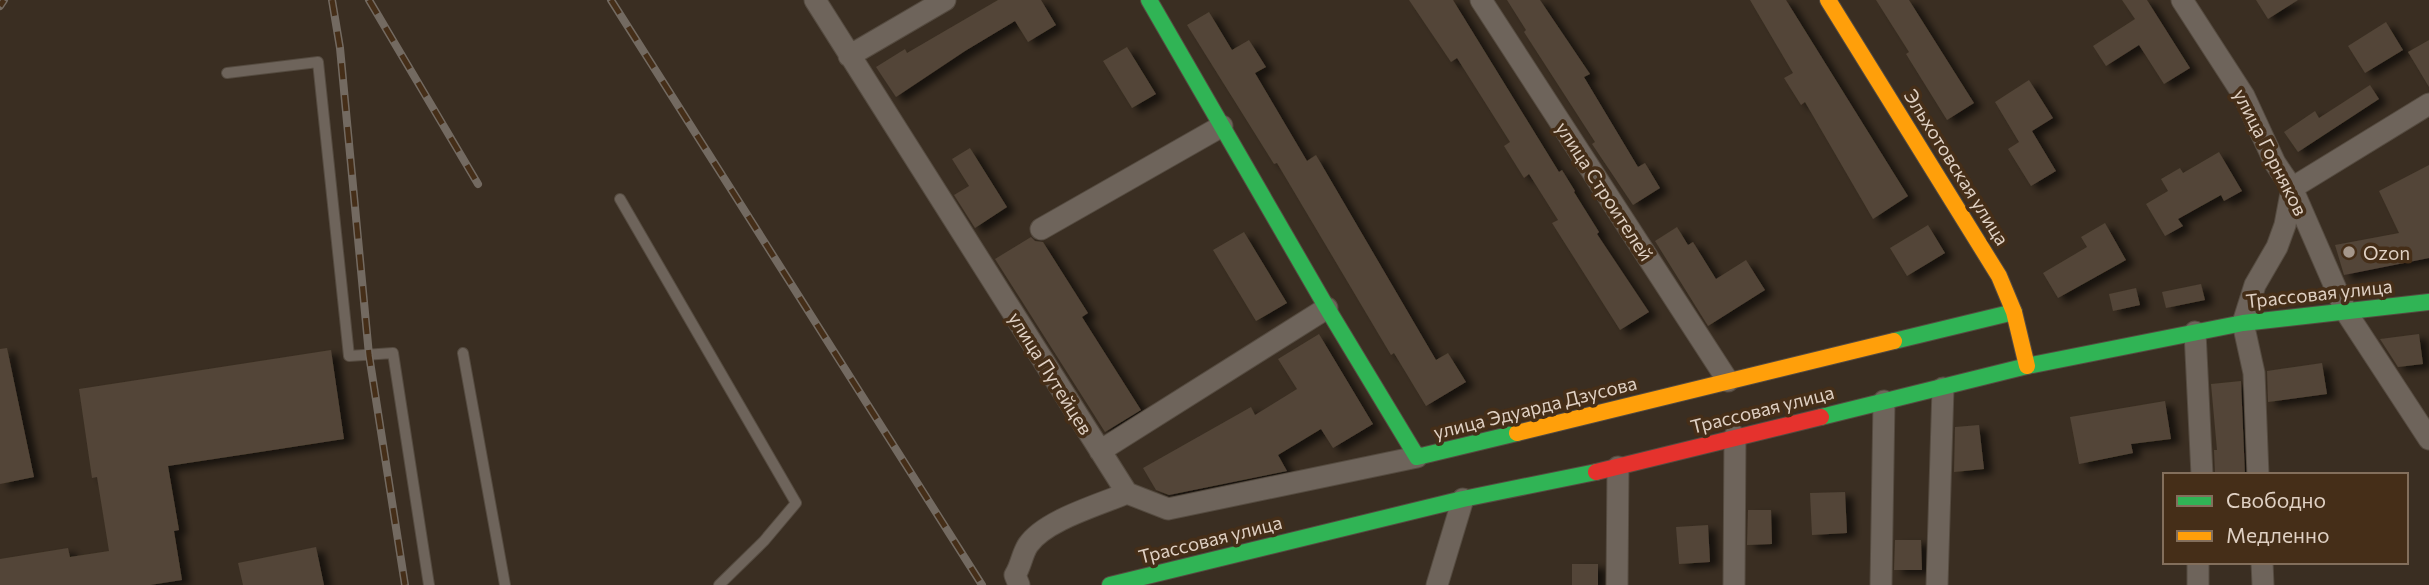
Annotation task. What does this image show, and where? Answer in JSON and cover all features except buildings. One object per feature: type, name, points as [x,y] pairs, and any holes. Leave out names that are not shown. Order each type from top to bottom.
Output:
[{"type":"street","name":"улица Путейцев","points":[[815,0],[1126,494]]},
{"type":"street","points":[[849,56],[946,0]]},
{"type":"street","name":"улица Эдуарда Дзусова","points":[[1149,0],[1327,307],[1418,457],[2014,312]]},
{"type":"street","name":"улица Строителей","points":[[1481,0],[1728,381]]},
{"type":"street","name":"Эльхотовская улица","points":[[1828,0],[1999,276],[2014,312],[2027,366]]},
{"type":"street","name":"улица Горняков","points":[[2182,0],[2244,96],[2275,163],[2292,188],[2346,312],[2429,439]]},
{"type":"street","points":[[2258,473],[2254,373],[2243,323],[2255,285],[2277,247],[2285,225],[2292,188],[2429,104]]},
{"type":"street","points":[[1041,229],[1222,126]]},
{"type":"street","name":"Трассовая улица","points":[[1110,585],[1463,499],[1618,467],[2027,366],[2243,323],[2429,302]]},
{"type":"street","points":[[1100,451],[1327,307]]},
{"type":"street","points":[[2194,332],[2202,473]]},
{"type":"street","points":[[1937,585],[1943,388]]},
{"type":"street","points":[[1881,585],[1884,401]]},
{"type":"street","points":[[1734,585],[1735,436]]},
{"type":"street","points":[[1019,585],[1015,575],[1028,545],[1039,534],[1126,494],[1168,509],[1418,457]]},
{"type":"street","points":[[1617,585],[1618,467]]},
{"type":"street","points":[[1437,585],[1463,499]]},
{"type":"street","points":[[2197,585],[2198,564]]},
{"type":"street","points":[[2262,564],[2263,585]]},
{"type":"lane","points":[[227,73],[318,62],[349,356],[393,353],[429,585]]},
{"type":"lane","points":[[620,199],[796,503],[764,541],[719,585]]},
{"type":"lane","points":[[463,353],[505,585]]},
{"type":"railway","points":[[0,6],[4,0]]},
{"type":"railway","points":[[332,0],[340,48],[369,355],[405,585]]},
{"type":"railway","points":[[369,0],[478,184]]},
{"type":"railway","points":[[611,0],[982,585]]},
{"type":"traffic: fast","points":[[1149,0],[1327,308],[1417,457],[1517,433]]},
{"type":"traffic: fast","points":[[1821,417],[2027,366],[2243,323],[2429,302]]},
{"type":"traffic: fast","points":[[1894,341],[2014,312]]},
{"type":"traffic: fast","points":[[1110,585],[1463,499],[1596,472]]},
{"type":"traffic: slow","points":[[1828,0],[1999,276],[2014,312],[2027,366]]},
{"type":"traffic: slow","points":[[1517,433],[1894,341]]},
{"type":"traffic: jam","points":[[1596,472],[1821,417]]},
{"type":"place","name":"Ozon","points":[[2349,252]]}]
